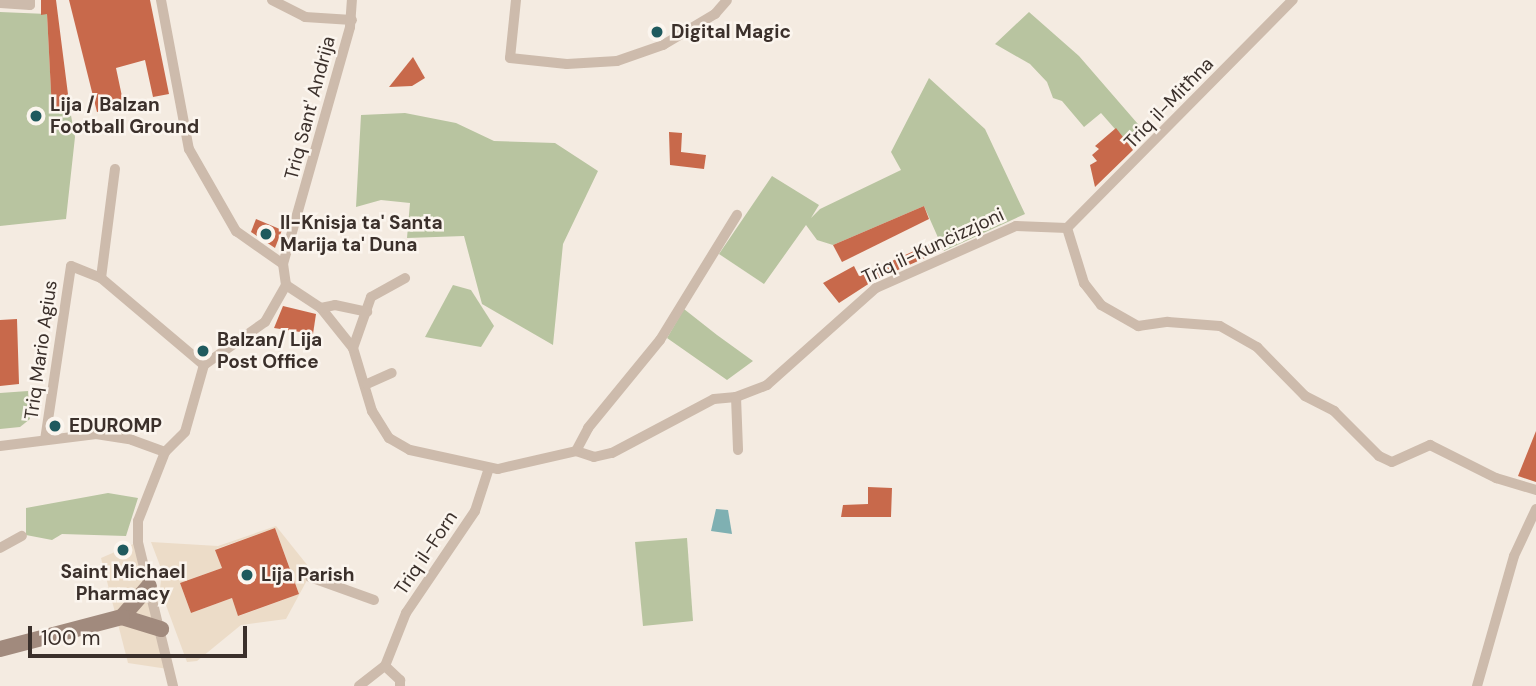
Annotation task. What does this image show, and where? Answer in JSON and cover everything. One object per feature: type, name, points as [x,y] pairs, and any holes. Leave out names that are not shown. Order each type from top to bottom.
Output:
[{"type":"street","points":[[0,3],[30,5],[30,0]]},
{"type":"street","points":[[160,0],[189,149],[236,231],[283,264],[286,285],[265,323],[204,365],[185,432],[166,452],[138,520],[149,586],[173,686]]},
{"type":"street","points":[[272,0],[305,17],[352,20]]},
{"type":"street","name":"Triq Sant' Andrija","points":[[283,264],[352,20],[352,0]]},
{"type":"street","points":[[516,0],[510,58],[567,64],[617,61],[663,45],[715,14],[727,0]]},
{"type":"street","name":"Triq il-Mitħna","points":[[1067,228],[1293,0]]},
{"type":"street","points":[[115,169],[101,278],[204,365]]},
{"type":"street","points":[[576,451],[588,428],[660,340],[737,215]]},
{"type":"street","name":"Triq il-Kunċizzjoni","points":[[489,468],[543,461],[576,451],[594,457],[611,453],[714,399],[736,397],[767,385],[876,288],[1016,226],[1067,228]]},
{"type":"street","points":[[1067,228],[1084,283],[1101,305],[1138,326],[1168,322],[1220,326],[1257,347],[1305,396],[1334,411],[1378,457],[1392,462],[1430,445],[1496,478],[1536,490]]},
{"type":"street","name":"Triq Mario Agius","points":[[45,440],[71,266],[101,278]]},
{"type":"street","points":[[353,348],[371,297],[405,278]]},
{"type":"street","points":[[286,285],[321,308],[353,348],[367,384],[372,411],[389,438],[410,450],[489,468]]},
{"type":"street","points":[[321,308],[335,305],[367,313]]},
{"type":"street","points":[[367,384],[392,373]]},
{"type":"street","points":[[736,397],[738,450]]},
{"type":"street","points":[[0,446],[96,434],[132,440],[166,452]]},
{"type":"street","name":"Triq il-Forn","points":[[385,666],[406,613],[475,511],[489,468]]},
{"type":"street","points":[[1477,686],[1514,556],[1536,509]]},
{"type":"street","points":[[0,548],[22,536]]},
{"type":"street","points":[[310,577],[374,600]]},
{"type":"street","points":[[122,617],[149,586]]},
{"type":"street","points":[[0,649],[122,617],[161,629]]},
{"type":"street","points":[[359,686],[385,666],[400,680],[400,686]]},
{"type":"green space","name":"Lija / Balzan Football Ground","points":[[0,12],[47,14],[52,110],[70,110],[75,137],[66,219],[0,226]]},
{"type":"green space","points":[[1029,12],[1079,56],[1144,131],[1129,145],[1101,113],[1084,127],[1062,101],[1053,98],[1047,82],[1030,64],[995,44]]},
{"type":"green space","points":[[929,78],[985,129],[1025,214],[944,251],[924,206],[833,245],[817,240],[806,225],[764,284],[719,254],[772,176],[819,205],[811,218],[820,209],[901,170],[891,152]]},
{"type":"green space","points":[[405,113],[456,123],[494,141],[555,143],[598,171],[563,244],[553,345],[482,304],[464,236],[407,238],[410,203],[381,200],[356,207],[361,115]]},
{"type":"green space","points":[[453,285],[471,290],[494,326],[481,347],[425,337]]},
{"type":"green space","points":[[684,309],[753,361],[727,380],[667,338]]},
{"type":"green space","points":[[28,391],[30,419],[20,427],[0,429],[0,393]]},
{"type":"green space","points":[[108,493],[138,498],[126,536],[62,534],[52,540],[26,535],[26,508]]},
{"type":"green space","points":[[687,538],[693,621],[643,626],[635,542]]},
{"type":"shaded area","points":[[276,526],[312,571],[286,619],[241,625],[197,661],[187,662],[160,589],[162,571],[151,542],[218,546]],"holes":[[[275,528],[299,594],[239,616],[232,598],[191,613],[180,583],[222,568],[216,549]]]},
{"type":"shaded area","points":[[138,542],[168,669],[128,663],[101,558]]},
{"type":"water","points":[[716,509],[728,510],[732,534],[711,531]]},
{"type":"building","points":[[41,0],[56,0],[70,110],[52,111],[47,14],[41,15]]},
{"type":"building","points":[[69,0],[150,0],[169,94],[153,97],[145,60],[116,68],[124,106],[97,112]]},
{"type":"building","points":[[413,57],[425,78],[412,86],[389,87]]},
{"type":"building","points":[[1116,128],[1133,150],[1095,187],[1090,165],[1097,161],[1092,155],[1099,149],[1095,146]]},
{"type":"building","points":[[669,132],[682,133],[681,152],[706,155],[704,169],[670,165]]},
{"type":"building","points":[[924,206],[929,219],[842,262],[833,245]]},
{"type":"building","name":"Il-Knisja ta' Santa Marija ta' Duna","points":[[256,219],[282,230],[275,248],[251,232]]},
{"type":"building","points":[[938,240],[943,250],[873,281],[839,303],[823,283],[854,266],[859,276]]},
{"type":"building","points":[[283,306],[316,314],[313,334],[274,328]]},
{"type":"building","points":[[17,319],[19,384],[0,386],[0,320]]},
{"type":"building","points":[[1536,431],[1536,482],[1518,476]]},
{"type":"building","points":[[868,487],[892,488],[891,517],[841,517],[843,505],[868,504]]},
{"type":"building","name":"Lija Parish","points":[[275,528],[299,594],[238,616],[232,598],[191,613],[180,583],[222,568],[215,550]]},
{"type":"place","name":"Digital Magic","points":[[657,32]]},
{"type":"place","name":"Lija / Balzan Football Ground","points":[[36,116]]},
{"type":"place","name":"Il-Knisja ta' Santa Marija ta' Duna","points":[[266,234]]},
{"type":"place","name":"Balzan/ Lija Post Office","points":[[203,351]]},
{"type":"place","name":"EDUROMP","points":[[55,426]]},
{"type":"place","name":"Saint Michael Pharmacy","points":[[123,550]]},
{"type":"place","name":"Lija Parish","points":[[247,575]]}]
